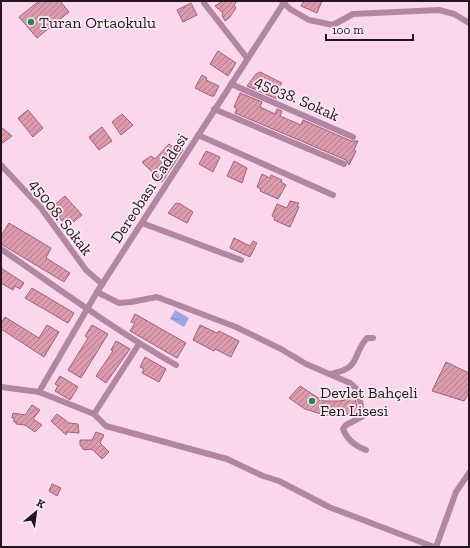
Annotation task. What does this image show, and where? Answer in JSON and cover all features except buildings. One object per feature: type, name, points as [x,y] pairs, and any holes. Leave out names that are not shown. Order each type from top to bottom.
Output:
[{"type":"street","points":[[284,1],[290,9],[309,20],[333,25],[353,14],[439,10],[454,14],[469,23]]},
{"type":"street","name":"Dereobası Caddesi","points":[[39,392],[102,284],[284,1]]},
{"type":"street","points":[[204,3],[247,58]]},
{"type":"street","name":"45038. Sokak","points":[[231,84],[353,137]]},
{"type":"street","points":[[214,109],[344,164]]},
{"type":"street","points":[[198,135],[333,195]]},
{"type":"street","name":"45008. Sokak","points":[[1,165],[41,208],[86,270],[102,284]]},
{"type":"street","points":[[142,223],[241,260]]},
{"type":"street","points":[[1,249],[139,344],[176,365]]},
{"type":"street","points":[[97,292],[119,303],[157,297],[236,327],[350,383],[358,390],[364,416],[346,424],[343,429],[348,439],[358,447],[366,450]]},
{"type":"street","points":[[329,374],[351,367],[358,357],[362,344],[368,338],[373,338]]},
{"type":"street","points":[[94,414],[139,344]]},
{"type":"street","points":[[1,387],[39,392],[94,414],[106,426],[227,458],[263,476],[279,481],[329,507],[435,547],[456,492],[469,473]]},
{"type":"water","points":[[175,310],[189,318],[184,327],[170,319]]},
{"type":"place","name":"Turan Ortaokulu","points":[[31,22]]},
{"type":"place","name":"Devlet Bahçeli Fen Lisesi","points":[[312,401]]}]
